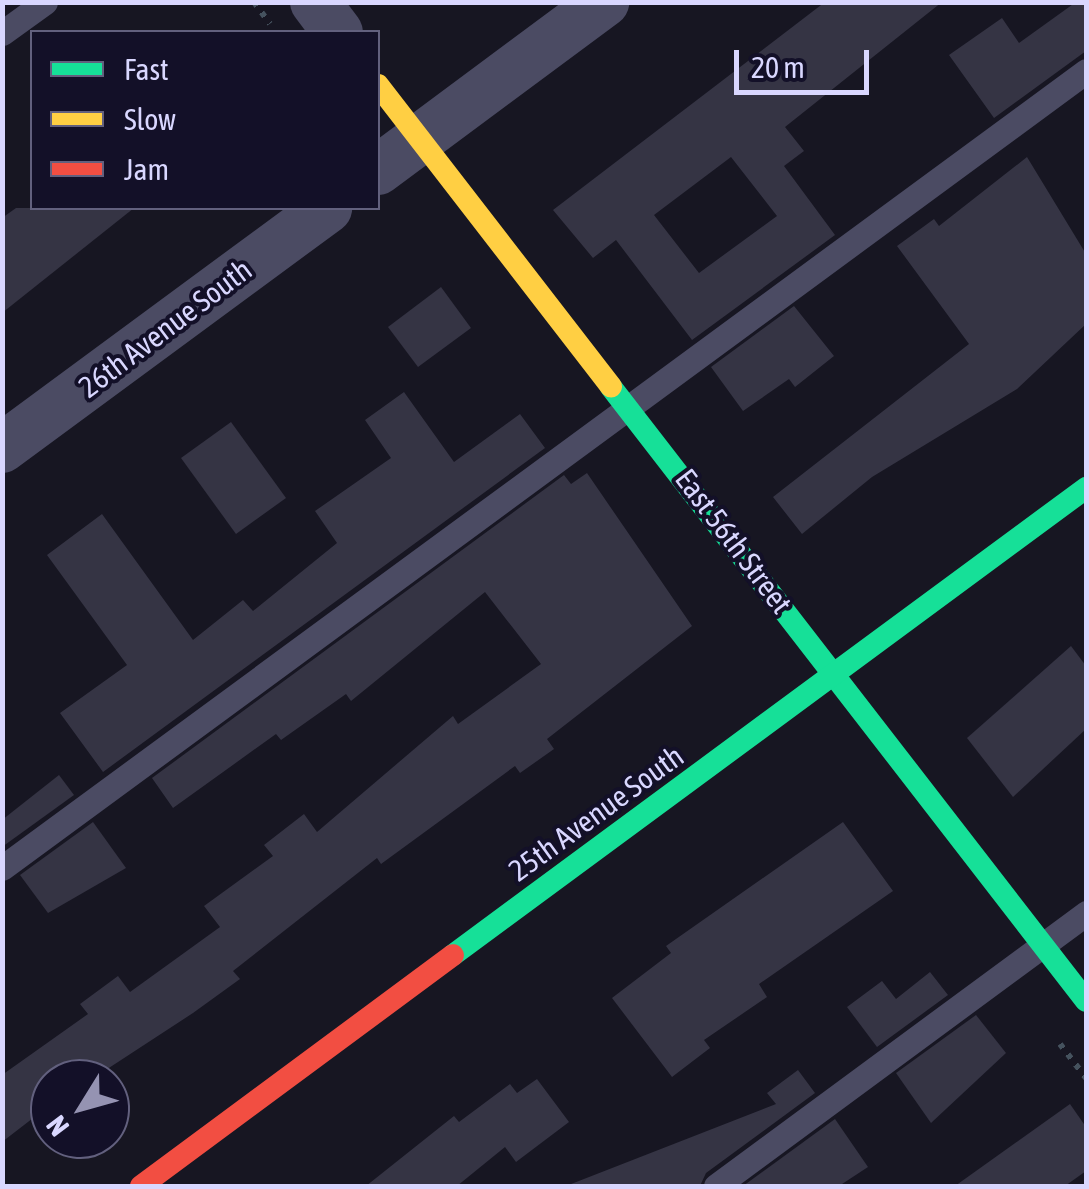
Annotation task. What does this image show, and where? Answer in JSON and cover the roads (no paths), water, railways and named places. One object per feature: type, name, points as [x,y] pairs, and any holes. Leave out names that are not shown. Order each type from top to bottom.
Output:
[{"type":"street","points":[[315,2],[336,30]]},
{"type":"street","points":[[380,168],[604,2]]},
{"type":"street","name":"East 56th Street","points":[[380,87],[630,401],[832,674],[1086,1000]]},
{"type":"street","name":"26th Avenue South","points":[[2,448],[323,210]]},
{"type":"street","name":"25th Avenue South","points":[[141,1186],[1086,488]]},
{"type":"lane","points":[[2,34],[44,2]]},
{"type":"lane","points":[[2,868],[630,401],[1086,71]]},
{"type":"lane","points":[[716,1186],[1086,912]]}]
